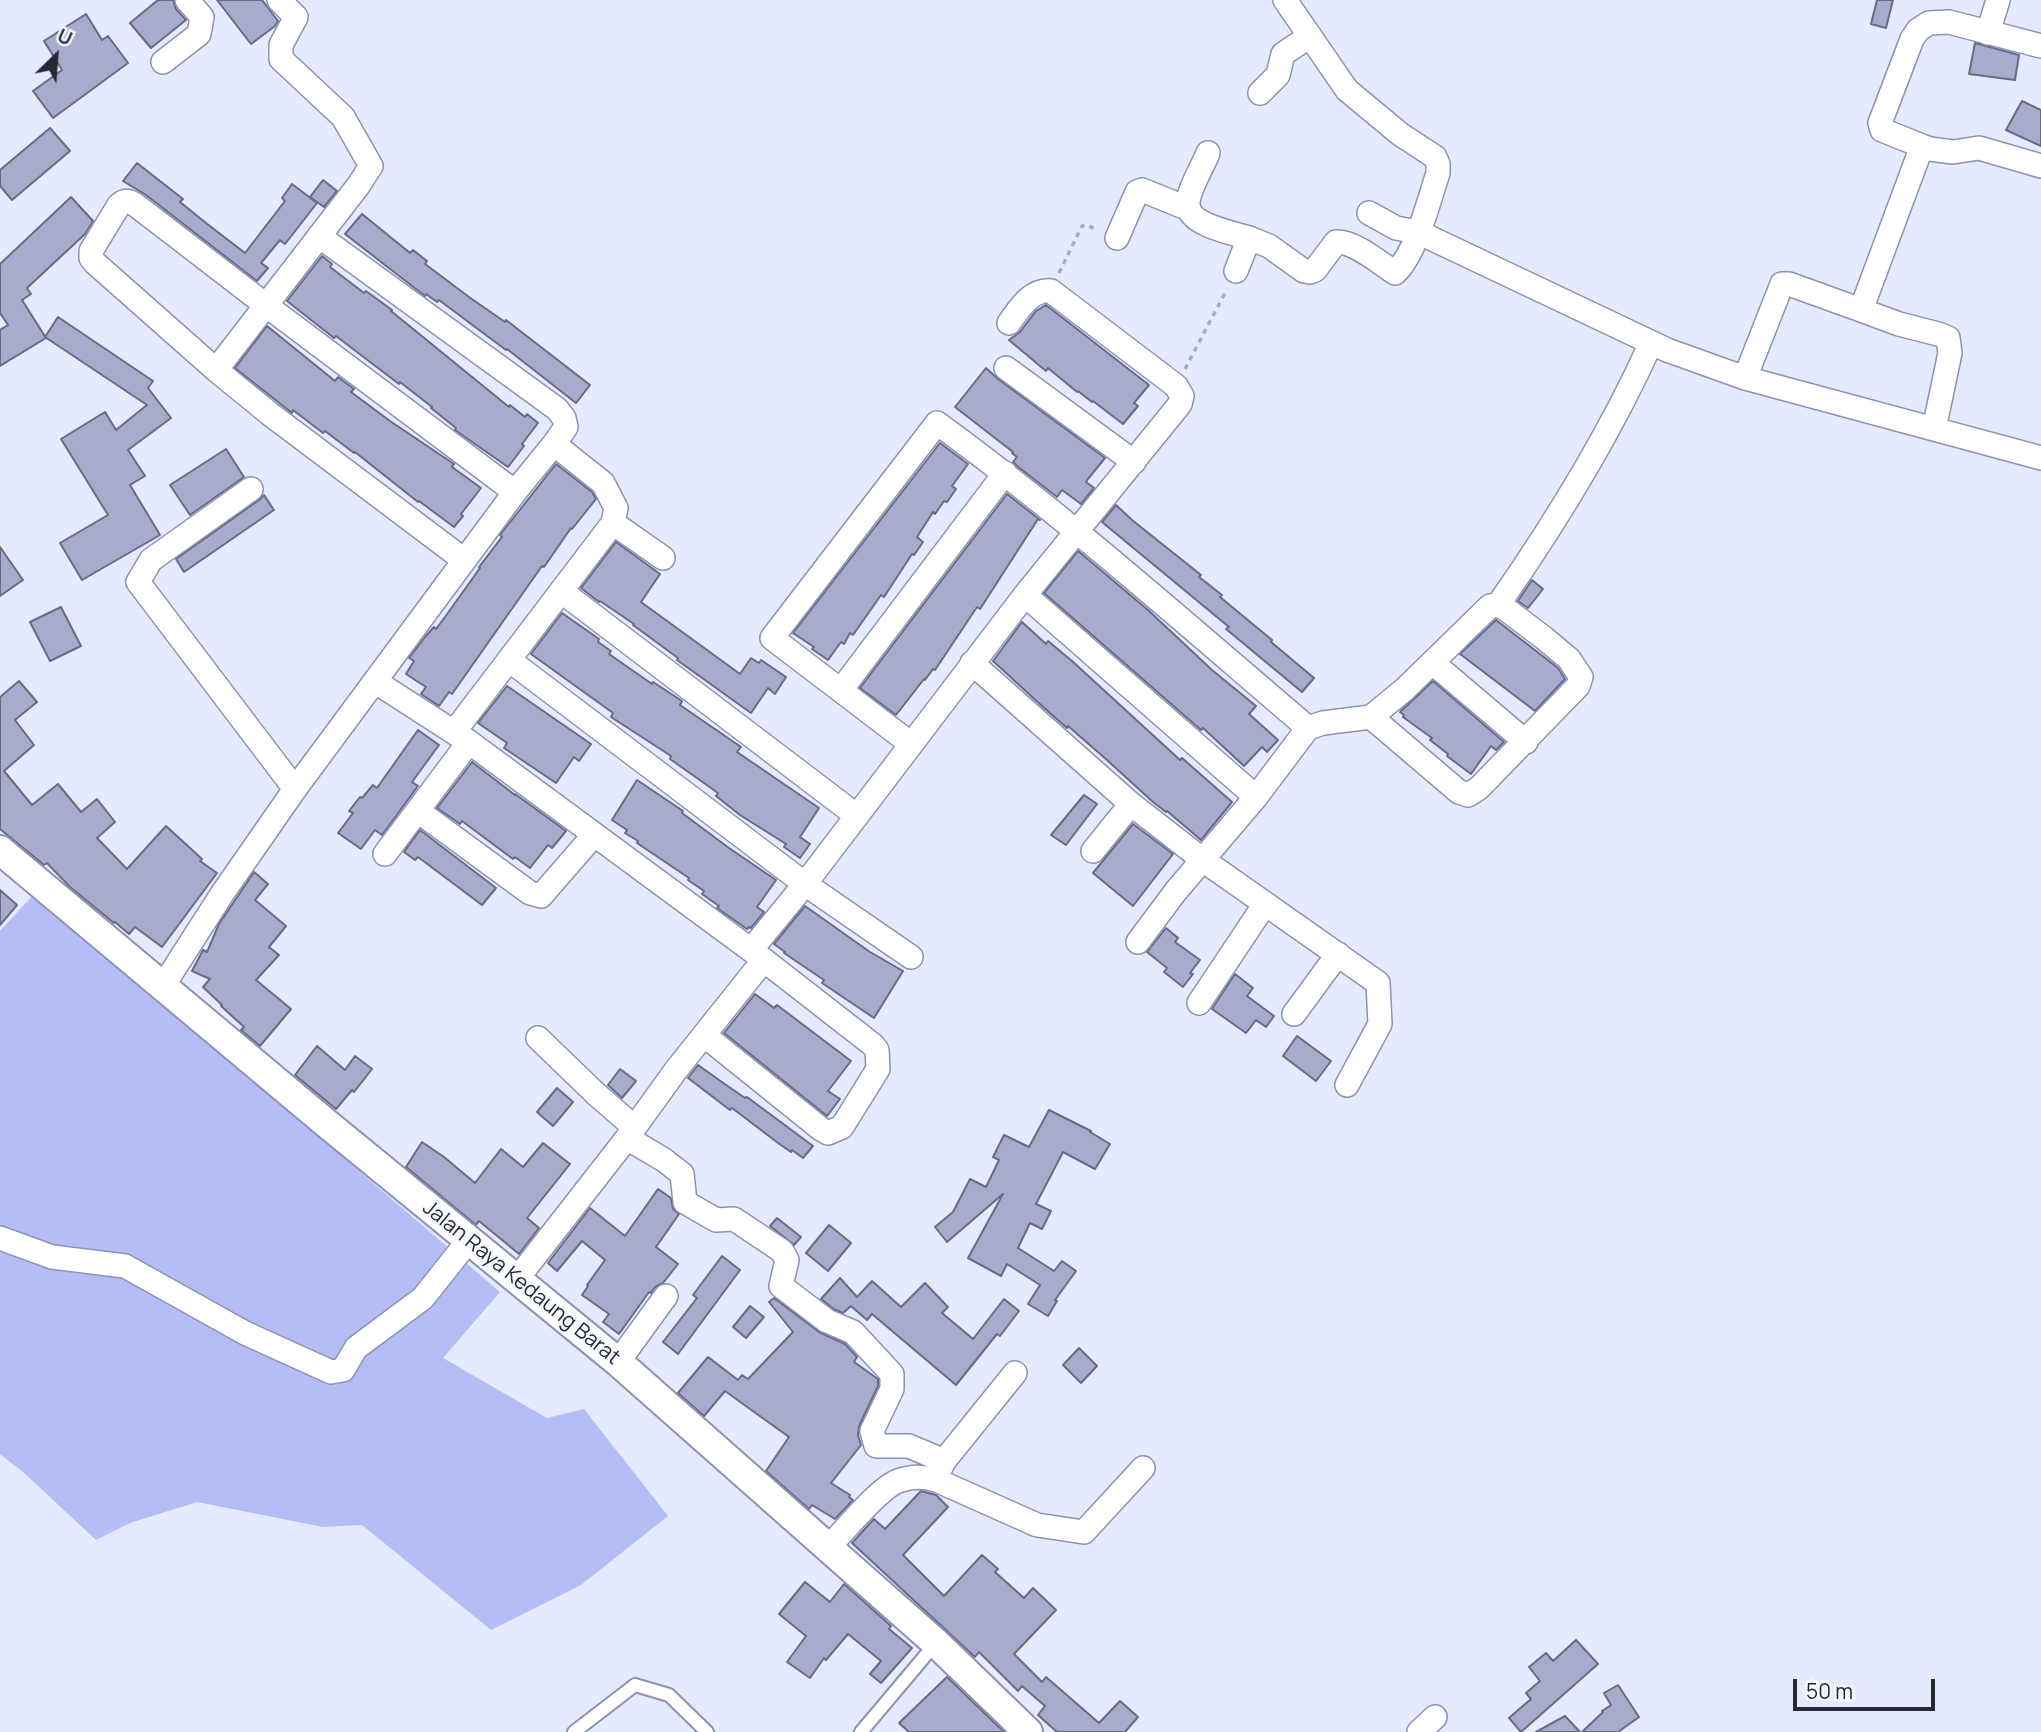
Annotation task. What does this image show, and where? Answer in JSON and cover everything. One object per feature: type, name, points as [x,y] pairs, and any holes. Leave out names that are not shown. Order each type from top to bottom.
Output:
[{"type":"street","points":[[163,62],[199,34],[202,17],[187,0]]},
{"type":"street","points":[[216,370],[371,166],[343,117],[281,59],[281,45],[296,17],[279,0]]},
{"type":"street","points":[[1208,153],[1188,204],[1191,214],[1199,222],[1269,246],[1304,271],[1315,270],[1336,242],[1340,241],[1365,252],[1395,273],[1401,267],[1418,232],[1438,173],[1438,164],[1435,158],[1400,134],[1347,90],[1285,0]]},
{"type":"street","points":[[1988,33],[1998,0]]},
{"type":"street","points":[[2041,46],[1949,22],[1929,23],[1918,30],[1912,39],[1880,123],[1882,130],[1922,146],[1953,152],[1979,148],[2041,166]]},
{"type":"street","points":[[1260,93],[1278,75],[1283,54],[1310,36]]},
{"type":"street","points":[[1861,310],[1922,146]]},
{"type":"street","points":[[1117,238],[1137,192],[1142,190],[1189,209]]},
{"type":"street","points":[[464,560],[270,414],[94,262],[91,251],[119,205],[130,201],[137,206],[515,492]]},
{"type":"street","points":[[1369,213],[1396,228],[1418,232],[1651,343],[1745,378],[2041,458]]},
{"type":"street","points":[[163,986],[222,894],[295,789],[515,492],[564,431],[566,423],[557,409],[319,236]]},
{"type":"street","points":[[1236,271],[1249,238]]},
{"type":"street","points":[[1745,378],[1782,284],[1789,284],[1899,324],[1948,338],[1950,353],[1934,429]]},
{"type":"street","points":[[517,1279],[704,1035],[805,884],[972,663],[1180,404],[1182,396],[1176,386],[1051,291],[1041,291],[1032,296],[1009,323]]},
{"type":"street","points":[[1498,605],[1556,519],[1623,404],[1651,343]]},
{"type":"street","points":[[1006,368],[1134,462]]},
{"type":"street","points":[[911,744],[772,638],[937,423],[1077,531],[1308,728]]},
{"type":"street","points":[[385,854],[418,811],[509,660],[613,523],[616,508],[603,482],[554,444]]},
{"type":"street","points":[[841,690],[1005,473]]},
{"type":"street","points":[[251,489],[151,560],[138,582],[295,789]]},
{"type":"street","points":[[613,523],[663,558]]},
{"type":"street","points":[[561,591],[857,816]]},
{"type":"street","points":[[1025,595],[1256,797]]},
{"type":"street","points":[[1138,942],[1176,891],[1256,797],[1308,728],[1323,723],[1371,717],[1433,663],[1490,606],[1498,605],[1569,659],[1581,677],[1578,686],[1526,742],[1479,788],[1468,795],[1463,794],[1371,717]]},
{"type":"street","points":[[509,660],[805,884],[911,957]]},
{"type":"street","points":[[972,663],[1130,804],[1203,860],[1378,983],[1380,1024],[1347,1085]]},
{"type":"street","points":[[1433,663],[1526,742]]},
{"type":"street","points":[[376,682],[461,737],[757,956],[877,1050],[878,1069],[842,1126],[828,1133],[704,1035]]},
{"type":"street","points":[[1093,851],[1130,804]]},
{"type":"street","points":[[418,811],[530,893],[541,896],[594,835]]},
{"type":"street","name":"Jalan Raya Kedaung Barat","points":[[0,850],[326,1124],[618,1362],[936,1643],[1028,1732]]},
{"type":"street","points":[[1199,1003],[1265,904]]},
{"type":"street","points":[[1294,1014],[1338,954]]},
{"type":"street","points":[[538,1038],[596,1094],[630,1132],[682,1174],[685,1202],[716,1220],[734,1219],[782,1251],[787,1259],[781,1286],[827,1321],[853,1332],[892,1374],[892,1390],[872,1431],[876,1446],[909,1446],[940,1471],[1037,1525],[1084,1532],[1143,1468]]},
{"type":"street","points":[[0,1238],[52,1257],[125,1266],[245,1333],[331,1372],[342,1370],[356,1348],[423,1298],[469,1240]]},
{"type":"street","points":[[618,1362],[666,1296]]},
{"type":"street","points":[[829,1547],[872,1500],[895,1481],[940,1471],[1015,1373]]},
{"type":"lane","points":[[861,1732],[936,1643]]},
{"type":"lane","points":[[573,1732],[635,1685],[669,1695],[707,1732]]},
{"type":"path","points":[[1051,291],[1082,226],[1087,225],[1117,238]]},
{"type":"path","points":[[1176,386],[1236,271]]},
{"type":"shaded area","points":[[35,893],[500,1292],[443,1358],[547,1418],[584,1409],[668,1516],[581,1585],[491,1630],[362,1525],[323,1527],[197,1502],[130,1523],[96,1540],[0,1454],[0,931]]},
{"type":"building","points":[[158,0],[173,0],[176,9],[186,20],[151,48],[130,23]]},
{"type":"building","points":[[217,0],[262,0],[278,21],[251,44]]},
{"type":"building","points":[[1877,0],[1893,0],[1886,28],[1871,24]]},
{"type":"building","points":[[86,14],[102,40],[108,36],[128,63],[53,118],[33,91],[62,70],[44,41]]},
{"type":"building","points":[[1975,43],[2019,55],[2015,80],[1969,74]]},
{"type":"building","points":[[2022,101],[2041,110],[2041,146],[2006,130]]},
{"type":"building","points":[[50,128],[70,151],[12,200],[0,186],[0,170]]},
{"type":"building","points":[[137,163],[183,199],[180,202],[245,253],[285,201],[282,198],[292,184],[317,203],[285,244],[280,240],[261,263],[268,268],[257,281],[146,195],[123,181]]},
{"type":"building","points":[[323,180],[337,191],[324,207],[310,197]]},
{"type":"building","points":[[71,197],[93,221],[85,234],[27,288],[31,294],[22,300],[46,338],[0,366],[0,330],[8,325],[0,313],[0,264]]},
{"type":"building","points":[[362,214],[410,253],[413,250],[427,261],[425,264],[505,322],[506,320],[590,385],[576,403],[507,349],[439,300],[437,302],[426,294],[425,296],[345,234]]},
{"type":"building","points":[[322,256],[332,264],[330,267],[392,310],[509,407],[510,405],[525,417],[527,414],[538,423],[508,467],[455,430],[456,428],[432,407],[400,382],[399,384],[336,336],[334,338],[287,301]]},
{"type":"building","points":[[1046,305],[1149,385],[1134,403],[1138,406],[1123,424],[1048,368],[1046,371],[1009,340],[1020,332],[1036,311]]},
{"type":"building","points":[[58,317],[153,381],[148,388],[171,418],[128,450],[145,476],[130,485],[160,535],[82,580],[60,543],[108,515],[61,439],[105,412],[116,430],[147,405],[45,337]]},
{"type":"building","points":[[267,326],[335,381],[338,377],[354,389],[351,392],[454,464],[452,467],[481,488],[454,527],[355,452],[325,431],[323,433],[293,410],[292,413],[235,368]]},
{"type":"building","points":[[986,368],[1105,458],[1086,482],[1094,488],[1081,504],[1062,490],[1057,497],[1013,462],[1017,457],[1013,452],[955,407]]},
{"type":"building","points":[[940,443],[968,464],[952,486],[956,489],[935,514],[933,512],[917,537],[923,542],[884,597],[881,595],[853,635],[850,633],[844,644],[841,642],[828,660],[793,633]]},
{"type":"building","points":[[226,449],[244,477],[190,515],[170,485]]},
{"type":"building","points":[[556,464],[592,492],[596,499],[571,528],[544,567],[542,566],[452,694],[449,692],[439,706],[421,694],[426,687],[406,674],[414,661],[409,658],[434,627],[436,629],[502,537],[500,535]]},
{"type":"building","points":[[1007,494],[1040,520],[1038,519],[980,609],[977,607],[935,670],[924,679],[896,715],[860,688]]},
{"type":"building","points":[[264,495],[274,510],[184,572],[176,559]]},
{"type":"building","points":[[1116,505],[1201,575],[1199,577],[1222,595],[1220,597],[1314,678],[1302,692],[1226,629],[1229,627],[1102,522]]},
{"type":"building","points":[[616,542],[660,574],[641,602],[740,674],[751,658],[759,663],[761,660],[786,677],[775,694],[768,688],[751,713],[677,660],[678,658],[634,624],[581,588]]},
{"type":"building","points":[[0,547],[23,580],[0,596]]},
{"type":"building","points":[[1078,551],[1256,706],[1249,714],[1278,740],[1267,752],[1262,747],[1244,766],[1044,593]]},
{"type":"building","points":[[1532,580],[1543,589],[1528,608],[1518,601]]},
{"type":"building","points":[[61,607],[81,646],[50,661],[30,622]]},
{"type":"building","points":[[562,613],[599,639],[598,642],[611,651],[609,654],[682,701],[680,705],[741,747],[737,752],[819,808],[800,837],[810,844],[800,858],[784,847],[786,844],[740,815],[716,796],[718,793],[670,759],[671,756],[611,717],[613,713],[531,654]]},
{"type":"building","points":[[1496,620],[1558,668],[1565,679],[1535,711],[1460,654]]},
{"type":"building","points":[[1022,622],[1046,644],[1048,641],[1072,661],[1180,760],[1182,758],[1232,802],[1201,840],[1153,802],[1068,726],[1067,728],[993,661]]},
{"type":"building","points":[[19,681],[37,702],[15,720],[34,745],[4,771],[32,805],[58,784],[81,812],[97,799],[115,822],[97,838],[127,869],[166,826],[202,859],[200,861],[217,873],[162,947],[135,927],[129,934],[70,887],[47,863],[44,865],[0,829],[0,697]]},
{"type":"building","points":[[1433,681],[1504,742],[1496,750],[1491,746],[1471,774],[1447,756],[1448,754],[1430,740],[1432,738],[1400,712]]},
{"type":"building","points":[[507,686],[591,744],[579,761],[574,757],[556,783],[504,748],[507,743],[478,723]]},
{"type":"building","points":[[418,730],[439,745],[412,782],[418,786],[382,835],[375,830],[361,849],[338,833],[353,813],[349,811],[373,785],[377,788]]},
{"type":"building","points":[[472,762],[566,831],[552,848],[548,845],[530,868],[515,857],[513,859],[462,821],[460,824],[437,808]]},
{"type":"building","points":[[637,780],[776,880],[757,907],[764,912],[751,928],[747,929],[717,908],[719,906],[702,894],[704,891],[688,880],[689,878],[637,843],[638,841],[625,833],[627,830],[612,820]]},
{"type":"building","points":[[1084,795],[1097,804],[1066,845],[1051,835]]},
{"type":"building","points":[[1133,824],[1173,854],[1133,906],[1093,873]]},
{"type":"building","points":[[420,830],[496,888],[482,905],[418,857],[415,860],[404,852]]},
{"type":"building","points":[[254,872],[268,884],[255,900],[286,926],[269,947],[279,955],[256,980],[291,1009],[260,1046],[241,1030],[244,1027],[203,987],[210,979],[192,971],[203,950],[207,952],[219,924]]},
{"type":"building","points":[[0,890],[17,905],[0,925]]},
{"type":"building","points":[[805,906],[870,952],[903,971],[874,1018],[822,983],[824,980],[774,944]]},
{"type":"building","points":[[1166,928],[1178,938],[1175,942],[1200,960],[1183,987],[1164,972],[1167,968],[1147,952]]},
{"type":"building","points":[[1235,974],[1253,988],[1247,996],[1274,1016],[1266,1027],[1256,1020],[1246,1033],[1212,1009]]},
{"type":"building","points":[[755,994],[774,1008],[777,1005],[851,1061],[828,1091],[840,1099],[827,1116],[724,1033]]},
{"type":"building","points":[[1297,1036],[1331,1061],[1316,1081],[1283,1056]]},
{"type":"building","points":[[317,1046],[345,1070],[355,1056],[372,1069],[336,1109],[295,1075]]},
{"type":"building","points":[[698,1065],[813,1146],[803,1158],[778,1143],[732,1108],[730,1110],[688,1078]]},
{"type":"building","points":[[620,1069],[636,1081],[622,1098],[608,1085]]},
{"type":"building","points":[[557,1088],[573,1102],[553,1126],[537,1112]]},
{"type":"building","points":[[1049,1110],[1091,1131],[1110,1144],[1095,1169],[1063,1152],[1036,1204],[1051,1211],[1042,1229],[1030,1223],[1018,1248],[1054,1271],[1062,1261],[1076,1271],[1055,1300],[1057,1301],[1048,1316],[1028,1304],[1040,1285],[1007,1264],[1001,1276],[968,1258],[1003,1194],[947,1242],[935,1227],[953,1212],[970,1179],[986,1187],[999,1160],[993,1157],[1004,1135],[1029,1147]]},
{"type":"building","points":[[422,1142],[475,1183],[501,1149],[523,1167],[543,1143],[570,1164],[527,1218],[539,1228],[519,1254],[479,1221],[476,1225],[406,1167]]},
{"type":"building","points":[[658,1189],[671,1198],[673,1209],[679,1214],[656,1247],[678,1264],[663,1283],[649,1292],[619,1334],[603,1322],[609,1314],[582,1295],[605,1260],[582,1241],[557,1271],[548,1263],[590,1208],[625,1236]]},
{"type":"building","points":[[777,1218],[801,1237],[794,1245],[770,1226]]},
{"type":"building","points":[[829,1225],[851,1243],[828,1271],[806,1253]]},
{"type":"building","points":[[722,1256],[740,1270],[678,1354],[663,1342],[697,1298],[693,1295]]},
{"type":"building","points":[[840,1278],[857,1297],[872,1281],[901,1307],[925,1283],[948,1307],[942,1313],[973,1339],[1004,1299],[1019,1311],[956,1385],[872,1314],[867,1320],[851,1306],[843,1313],[821,1299]]},
{"type":"building","points":[[774,1298],[819,1332],[845,1344],[857,1357],[854,1362],[878,1379],[878,1386],[859,1426],[861,1445],[831,1483],[850,1495],[853,1500],[835,1519],[812,1505],[809,1509],[766,1471],[789,1437],[725,1391],[704,1416],[678,1393],[708,1357],[738,1380],[742,1375],[748,1379],[793,1332],[769,1302]]},
{"type":"building","points":[[750,1306],[764,1317],[746,1338],[733,1327]]},
{"type":"building","points":[[1079,1348],[1097,1366],[1081,1383],[1063,1365]]},
{"type":"building","points":[[921,1491],[936,1495],[948,1507],[903,1555],[944,1596],[982,1555],[998,1569],[995,1572],[1024,1598],[1033,1588],[1056,1610],[1014,1654],[1042,1682],[1046,1677],[1099,1723],[1120,1701],[1138,1717],[1125,1732],[1057,1732],[1038,1715],[1045,1706],[1022,1686],[1018,1691],[979,1652],[975,1657],[852,1543],[874,1519],[885,1529]]},
{"type":"building","points":[[805,1582],[830,1602],[844,1584],[912,1648],[881,1683],[870,1674],[881,1661],[848,1634],[826,1660],[824,1658],[810,1678],[787,1662],[806,1636],[779,1614]]},
{"type":"building","points":[[1576,1640],[1598,1664],[1521,1732],[1509,1718],[1531,1699],[1526,1693],[1540,1681],[1529,1667],[1546,1653],[1553,1661]]},
{"type":"building","points":[[947,1677],[1004,1732],[909,1732],[899,1723]]},
{"type":"building","points":[[1618,1685],[1639,1717],[1618,1732],[1582,1732],[1611,1705],[1604,1693]]},
{"type":"building","points":[[1565,1716],[1580,1732],[1536,1732]]}]
